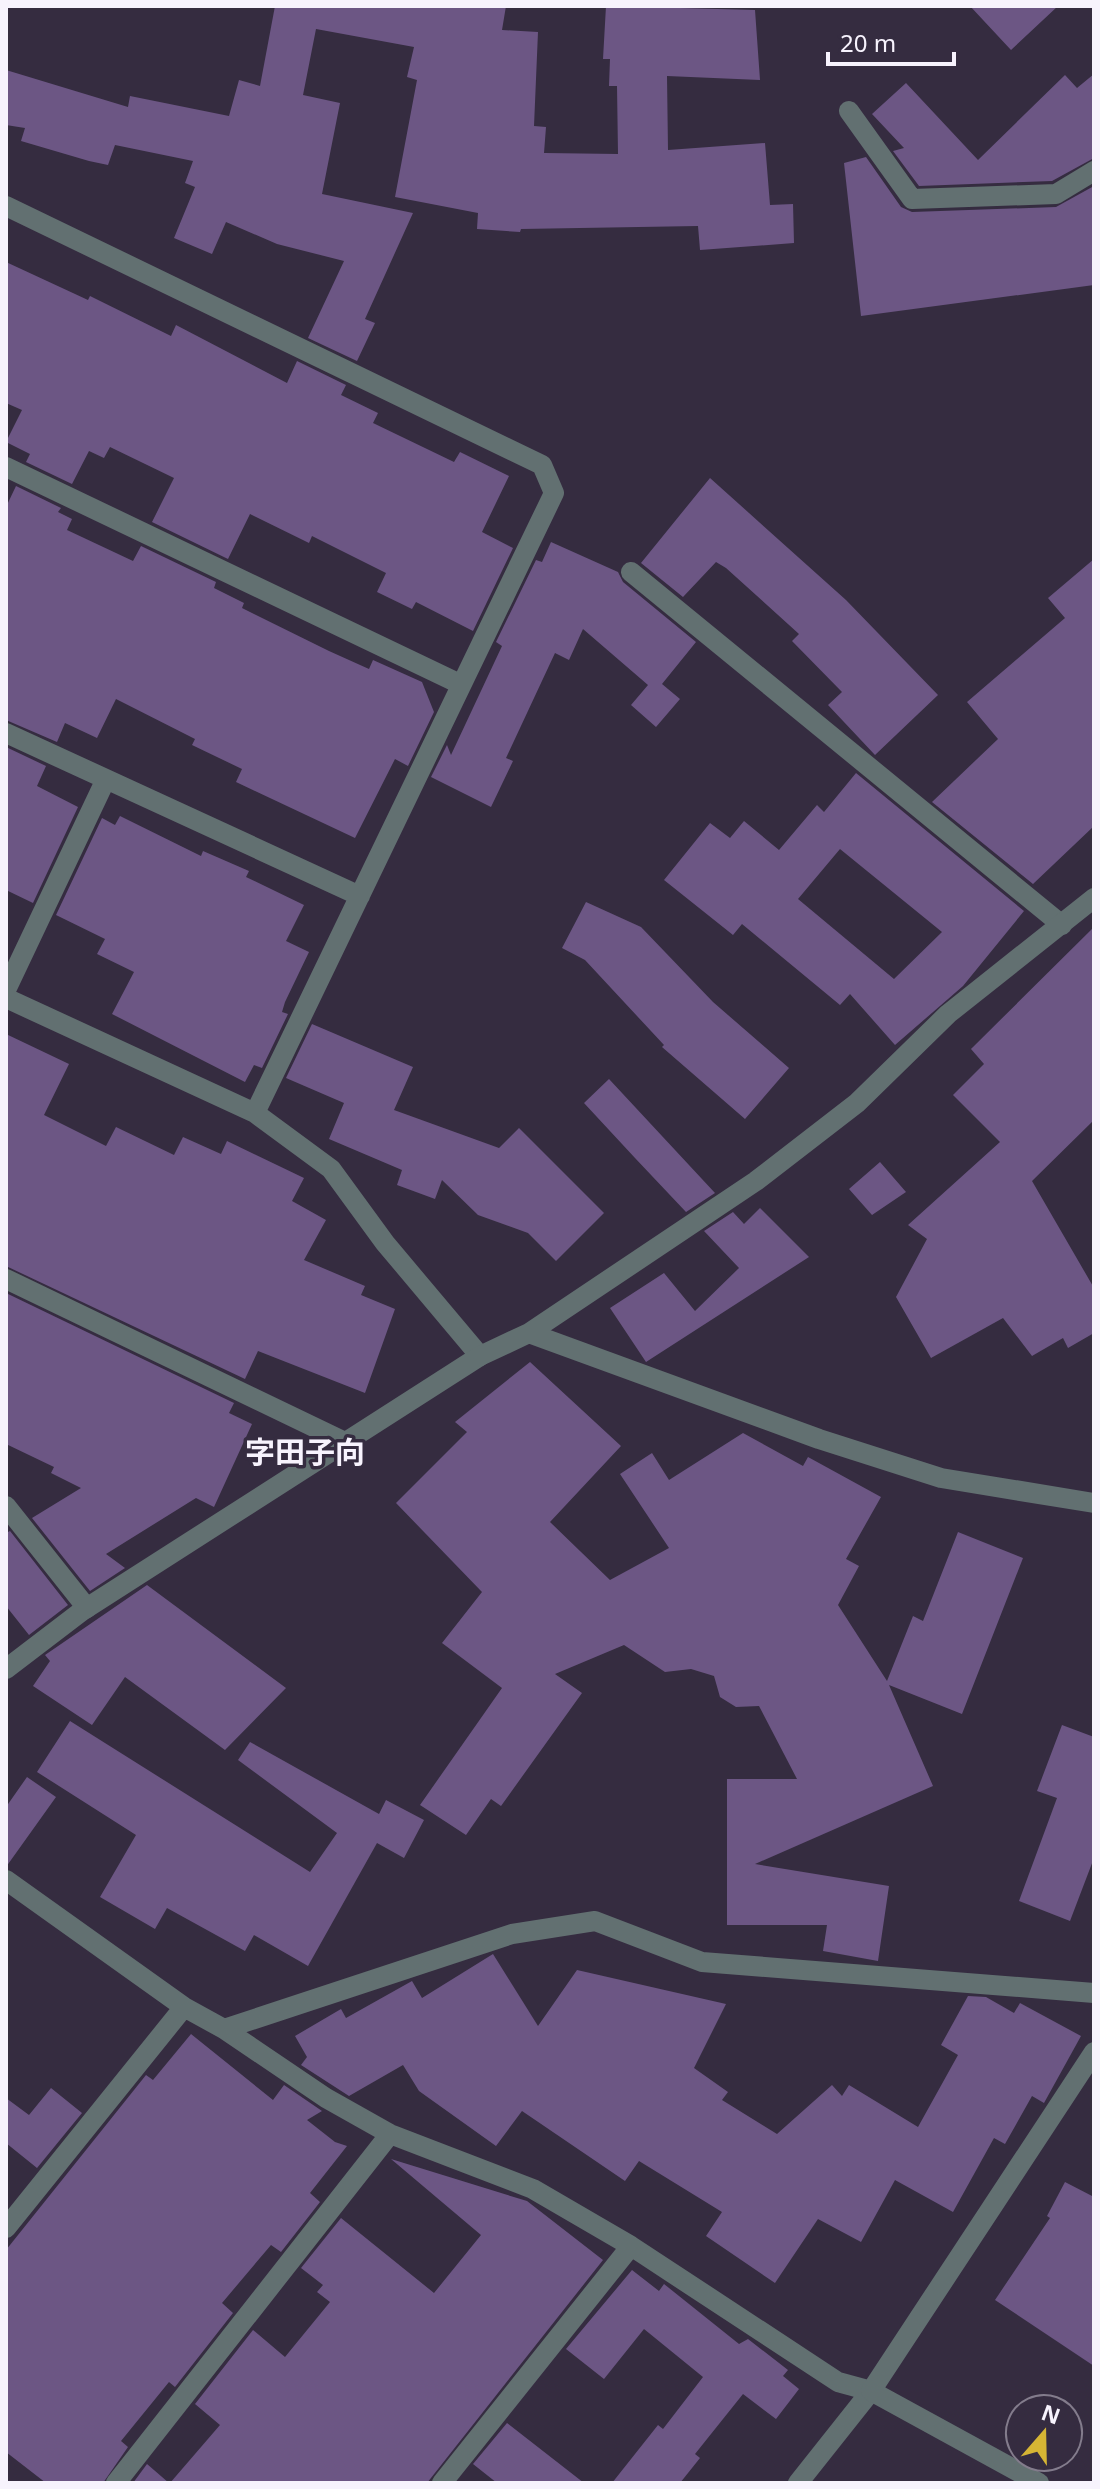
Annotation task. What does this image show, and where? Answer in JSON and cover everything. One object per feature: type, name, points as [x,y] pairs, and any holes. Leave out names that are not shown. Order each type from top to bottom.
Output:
[{"type":"street","points":[[849,111],[912,199],[1056,194],[1094,171]]},
{"type":"street","points":[[6,206],[542,465],[554,493],[255,1113]]},
{"type":"street","points":[[6,467],[460,684]]},
{"type":"street","points":[[631,572],[1062,925]]},
{"type":"street","points":[[6,733],[360,896]]},
{"type":"street","points":[[6,990],[106,779]]},
{"type":"street","points":[[6,1669],[87,1608],[480,1356],[529,1333],[756,1181],[857,1103],[948,1014],[1094,898]]},
{"type":"street","points":[[6,998],[255,1113],[331,1169],[385,1243],[480,1356]]},
{"type":"street","points":[[6,1279],[347,1443]]},
{"type":"street","points":[[529,1333],[819,1439],[941,1478],[1094,1503]]},
{"type":"street","points":[[6,1506],[87,1608]]},
{"type":"street","points":[[6,1880],[184,2007],[224,2029],[326,2098],[390,2134],[533,2189],[631,2246],[838,2382],[871,2391],[1039,2483]]},
{"type":"street","points":[[224,2029],[512,1934],[595,1921],[702,1962],[1094,1993]]},
{"type":"street","points":[[6,2228],[184,2007]]},
{"type":"street","points":[[798,2483],[871,2391],[1094,2052]]},
{"type":"street","points":[[116,2483],[390,2134]]},
{"type":"street","points":[[442,2483],[631,2246]]},
{"type":"building","points":[[275,6],[506,6],[502,30],[538,32],[534,126],[546,127],[544,153],[618,154],[617,86],[609,86],[610,59],[603,59],[606,6],[755,10],[760,80],[667,76],[668,150],[765,143],[770,205],[793,204],[794,243],[700,250],[698,226],[521,229],[520,232],[477,229],[478,213],[395,197],[417,80],[407,77],[414,47],[316,29],[303,95],[340,103],[322,194],[413,213],[365,319],[375,323],[357,361],[308,338],[344,261],[277,244],[226,222],[212,254],[174,238],[195,187],[185,183],[193,161],[115,145],[108,165],[21,141],[25,128],[6,125],[6,70],[128,107],[130,96],[229,116],[239,80],[260,86]]},
{"type":"building","points":[[970,6],[1058,6],[1011,50]]},
{"type":"building","points":[[1094,74],[1094,158],[1052,181],[919,186],[893,151],[904,148],[872,114],[906,83],[978,160],[1065,75],[1077,88]]},
{"type":"building","points":[[866,157],[901,207],[912,212],[1056,207],[1094,186],[1094,285],[861,316],[844,163]]},
{"type":"building","points":[[6,262],[88,300],[90,296],[171,336],[176,325],[287,383],[297,361],[346,385],[341,395],[378,413],[373,423],[454,462],[460,452],[509,476],[482,532],[513,548],[473,631],[416,602],[412,609],[377,592],[386,573],[312,536],[309,543],[250,514],[228,559],[152,522],[174,478],[110,447],[104,458],[89,451],[72,484],[26,462],[30,454],[6,442],[22,410],[6,403]]},
{"type":"building","points":[[710,478],[846,600],[938,695],[875,755],[828,705],[842,692],[792,641],[799,634],[726,568],[716,562],[683,597],[641,563]]},
{"type":"building","points":[[16,486],[61,508],[58,512],[72,519],[67,530],[133,561],[141,546],[216,582],[214,588],[244,603],[242,608],[329,651],[369,669],[373,660],[422,682],[434,712],[408,766],[395,759],[355,838],[236,782],[242,769],[192,745],[195,739],[116,699],[97,738],[65,723],[57,742],[6,720],[6,507]]},
{"type":"building","points":[[551,542],[618,572],[623,582],[696,642],[662,684],[680,699],[656,727],[631,705],[648,685],[583,629],[569,660],[555,653],[506,758],[513,761],[491,807],[431,777],[447,745],[451,755],[502,646],[496,642],[536,560],[542,562]]},
{"type":"building","points":[[1094,559],[1094,826],[1033,884],[932,802],[998,739],[967,702],[1065,618],[1048,598]]},
{"type":"building","points":[[6,747],[46,766],[37,786],[78,807],[33,903],[6,890]]},
{"type":"building","points":[[856,773],[1024,911],[963,986],[895,1045],[850,994],[840,1005],[742,924],[733,935],[664,880],[710,823],[730,838],[744,821],[779,850],[817,805],[824,812]],"holes":[[[840,849],[942,932],[894,979],[798,899]]]},
{"type":"building","points":[[120,816],[201,856],[203,851],[249,871],[246,877],[304,905],[286,941],[309,952],[285,1002],[282,1012],[288,1014],[262,1068],[254,1065],[245,1082],[112,1014],[134,972],[97,954],[105,939],[56,915],[102,818],[115,825]]},
{"type":"building","points":[[586,902],[641,927],[713,1002],[789,1068],[745,1119],[662,1047],[664,1045],[585,960],[562,948]]},
{"type":"building","points":[[1094,927],[1094,1120],[1032,1181],[1094,1288],[1094,1333],[1068,1348],[1063,1338],[1032,1356],[1003,1318],[931,1358],[896,1297],[927,1239],[908,1225],[1000,1142],[953,1095],[984,1064],[971,1049]]},
{"type":"building","points":[[312,1024],[413,1067],[394,1110],[499,1148],[519,1128],[604,1213],[556,1261],[528,1233],[478,1215],[442,1180],[435,1199],[397,1185],[402,1170],[329,1139],[344,1103],[286,1078]]},
{"type":"building","points":[[6,1034],[69,1064],[44,1115],[106,1146],[116,1127],[174,1155],[183,1137],[221,1154],[227,1141],[304,1178],[292,1201],[326,1220],[304,1260],[365,1286],[361,1295],[395,1309],[365,1393],[258,1351],[245,1379],[6,1266]]},
{"type":"building","points":[[609,1079],[715,1193],[686,1212],[635,1158],[584,1103]]},
{"type":"building","points":[[880,1162],[906,1192],[872,1215],[849,1189]]},
{"type":"building","points":[[760,1208],[809,1257],[646,1362],[610,1308],[664,1273],[695,1311],[739,1268],[704,1231],[733,1212],[744,1224]]},
{"type":"building","points":[[6,1293],[234,1403],[229,1413],[252,1424],[214,1507],[196,1498],[106,1554],[125,1568],[90,1591],[32,1518],[81,1488],[51,1473],[54,1467],[6,1444]]},
{"type":"building","points":[[530,1362],[621,1446],[550,1522],[610,1580],[669,1548],[620,1474],[652,1453],[669,1480],[743,1433],[803,1466],[808,1457],[881,1497],[846,1559],[859,1566],[838,1605],[887,1681],[913,1616],[923,1621],[958,1532],[1023,1558],[962,1714],[889,1685],[933,1786],[755,1864],[889,1886],[878,1961],[823,1951],[827,1925],[727,1925],[727,1779],[797,1779],[759,1706],[736,1707],[720,1697],[714,1676],[691,1669],[665,1672],[624,1645],[555,1674],[582,1693],[501,1806],[491,1799],[466,1835],[420,1805],[502,1688],[442,1643],[482,1592],[396,1503],[467,1432],[455,1422]]},
{"type":"building","points":[[10,1531],[68,1605],[29,1635],[6,1606],[6,1533]]},
{"type":"building","points":[[147,1585],[286,1688],[225,1750],[125,1677],[92,1725],[33,1686],[50,1661],[45,1655]]},
{"type":"building","points":[[70,1721],[310,1872],[337,1833],[238,1760],[250,1742],[379,1814],[386,1800],[424,1820],[404,1858],[377,1843],[308,1966],[254,1935],[245,1951],[167,1908],[155,1929],[100,1897],[136,1835],[37,1772]]},
{"type":"building","points":[[1062,1725],[1094,1737],[1094,1858],[1070,1921],[1019,1901],[1057,1798],[1037,1791]]},
{"type":"building","points":[[27,1777],[56,1797],[6,1867],[6,1807]]},
{"type":"building","points":[[493,1954],[538,2026],[577,1970],[726,2004],[694,2068],[728,2092],[722,2100],[777,2134],[832,2085],[842,2096],[849,2085],[918,2127],[958,2055],[941,2045],[968,1996],[986,1997],[1014,2013],[1020,2003],[1081,2036],[1044,2103],[1032,2096],[1005,2144],[994,2138],[953,2212],[895,2180],[861,2242],[818,2219],[775,2283],[706,2236],[722,2212],[639,2161],[625,2181],[522,2111],[496,2146],[419,2091],[403,2065],[349,2096],[301,2065],[307,2057],[295,2036],[341,2009],[346,2018],[412,1981],[422,1998]]},
{"type":"building","points":[[191,2034],[273,2100],[284,2085],[322,2111],[307,2120],[335,2142],[347,2146],[310,2193],[320,2202],[281,2252],[271,2245],[222,2303],[233,2313],[175,2387],[169,2382],[121,2441],[128,2447],[103,2483],[46,2483],[6,2452],[6,2250],[146,2075],[153,2080]]},
{"type":"building","points":[[51,2088],[82,2113],[37,2168],[6,2143],[6,2098],[29,2115]]},
{"type":"building","points":[[391,2159],[527,2201],[603,2260],[427,2483],[170,2483],[220,2425],[195,2404],[253,2330],[285,2357],[330,2302],[317,2292],[323,2285],[301,2268],[341,2218],[434,2293],[481,2235]]},
{"type":"building","points":[[1065,2182],[1094,2197],[1094,2366],[995,2300],[1050,2218],[1047,2216]]},
{"type":"building","points":[[632,2270],[659,2291],[664,2284],[739,2344],[748,2339],[788,2370],[783,2376],[799,2389],[776,2419],[743,2394],[695,2454],[700,2458],[680,2483],[612,2483],[658,2425],[663,2429],[703,2377],[644,2329],[604,2379],[566,2349]]},
{"type":"building","points":[[507,2423],[584,2483],[497,2483],[473,2464]]},
{"type":"building","points":[[147,2464],[169,2483],[133,2483]]},
{"type":"district","name":"字田子向","points":[[305,1451]]}]
